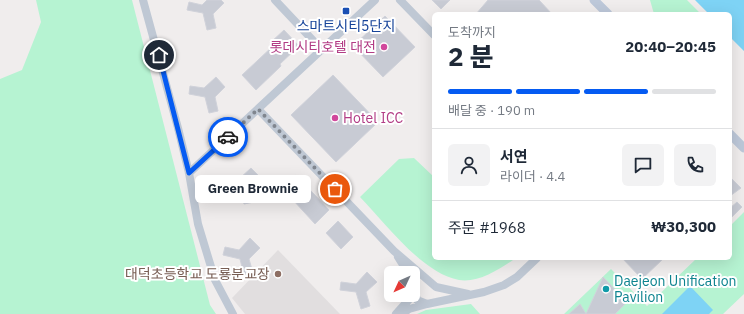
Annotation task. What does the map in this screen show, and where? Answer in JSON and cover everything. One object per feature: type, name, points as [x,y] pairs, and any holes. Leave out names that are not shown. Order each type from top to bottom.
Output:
[{"type":"main road","points":[[594,0],[606,12]]},
{"type":"main road","points":[[732,136],[744,148]]},
{"type":"street","points":[[143,0],[189,173],[198,224],[215,280],[233,314]]},
{"type":"street","points":[[275,0],[322,50]]},
{"type":"street","points":[[189,173],[375,0]]},
{"type":"street","points":[[400,0],[432,33]]},
{"type":"street","points":[[258,109],[394,251],[433,285],[436,298],[429,303],[420,301]]},
{"type":"street","points":[[394,251],[404,266]]},
{"type":"street","points":[[402,314],[409,309],[429,303],[484,292],[504,285],[517,277],[535,260]]},
{"type":"street","points":[[420,283],[468,294]]},
{"type":"street","points":[[396,314],[405,302]]},
{"type":"shaded area","name":"대덕초등학교 도룡분교장","points":[[278,250],[340,314],[245,314],[232,298]]},
{"type":"green space","points":[[36,0],[132,0],[210,305],[216,314],[0,314],[0,79],[22,70],[41,22]]},
{"type":"green space","points":[[650,0],[687,0],[699,12],[653,12]]},
{"type":"green space","points":[[414,158],[432,175],[432,260],[513,260],[494,272],[480,278],[473,280],[459,280],[445,276],[418,258],[360,197],[399,159]]},
{"type":"green space","points":[[744,212],[744,294],[723,314],[564,314],[611,269],[647,306],[695,260],[732,260],[732,224]]},
{"type":"green space","points":[[471,304],[480,314],[417,314],[426,310]]},
{"type":"water","points":[[695,0],[744,0],[744,51],[732,39],[732,12],[707,12]]},
{"type":"water","points":[[690,286],[713,310],[709,314],[662,314]]},
{"type":"building","points":[[207,0],[221,0],[224,3],[213,14],[216,28],[207,30],[203,13],[187,10],[189,2],[202,5]]},
{"type":"building","points":[[432,0],[450,0],[441,9]]},
{"type":"building","points":[[488,0],[539,0],[550,12],[478,12]]},
{"type":"building","name":"롯데시티호텔 대전","points":[[385,16],[415,47],[383,77],[353,46]]},
{"type":"building","points":[[284,30],[299,46],[256,90],[242,75],[273,46],[270,43]]},
{"type":"building","name":"Hotel ICC","points":[[333,75],[378,122],[336,162],[291,115]]},
{"type":"building","points":[[216,77],[225,87],[215,97],[218,111],[209,113],[205,97],[189,94],[190,86],[204,88]]},
{"type":"building","points":[[251,168],[261,178],[250,188],[254,202],[244,204],[240,188],[224,184],[226,176],[239,179]]},
{"type":"building","points":[[296,175],[329,210],[315,224],[282,188]]},
{"type":"building","points":[[732,179],[741,188],[732,195]]},
{"type":"building","points":[[737,202],[742,207],[732,217],[732,206]]},
{"type":"building","points":[[338,221],[353,237],[341,249],[326,233]]},
{"type":"building","points":[[250,238],[260,248],[249,259],[253,273],[244,275],[240,259],[223,255],[225,247],[239,250]]},
{"type":"building","points":[[624,260],[662,260],[642,279]]},
{"type":"building","points":[[367,272],[377,282],[366,292],[370,306],[361,309],[356,292],[340,290],[341,282],[356,284]]},
{"type":"building","name":"Daejeon Unification Pavilion","points":[[603,277],[627,302],[615,314],[586,314]]},
{"type":"building","points":[[580,304],[586,314],[569,314]]},
{"type":"way so far","points":[[228,137],[258,109],[335,189]]},
{"type":"place","name":"스마트시티5단지","points":[[346,11]]},
{"type":"place","name":"롯데시티호텔 대전","points":[[384,47]]},
{"type":"place","name":"Hotel ICC","points":[[335,118]]},
{"type":"place","name":"Green Brownie","points":[[335,189]]},
{"type":"place","name":"대덕초등학교 도룡분교장","points":[[278,274]]},
{"type":"place","name":"Daejeon Unification Pavilion","points":[[606,289]]},
{"type":"route","points":[[159,55],[189,173],[228,137]]}]
